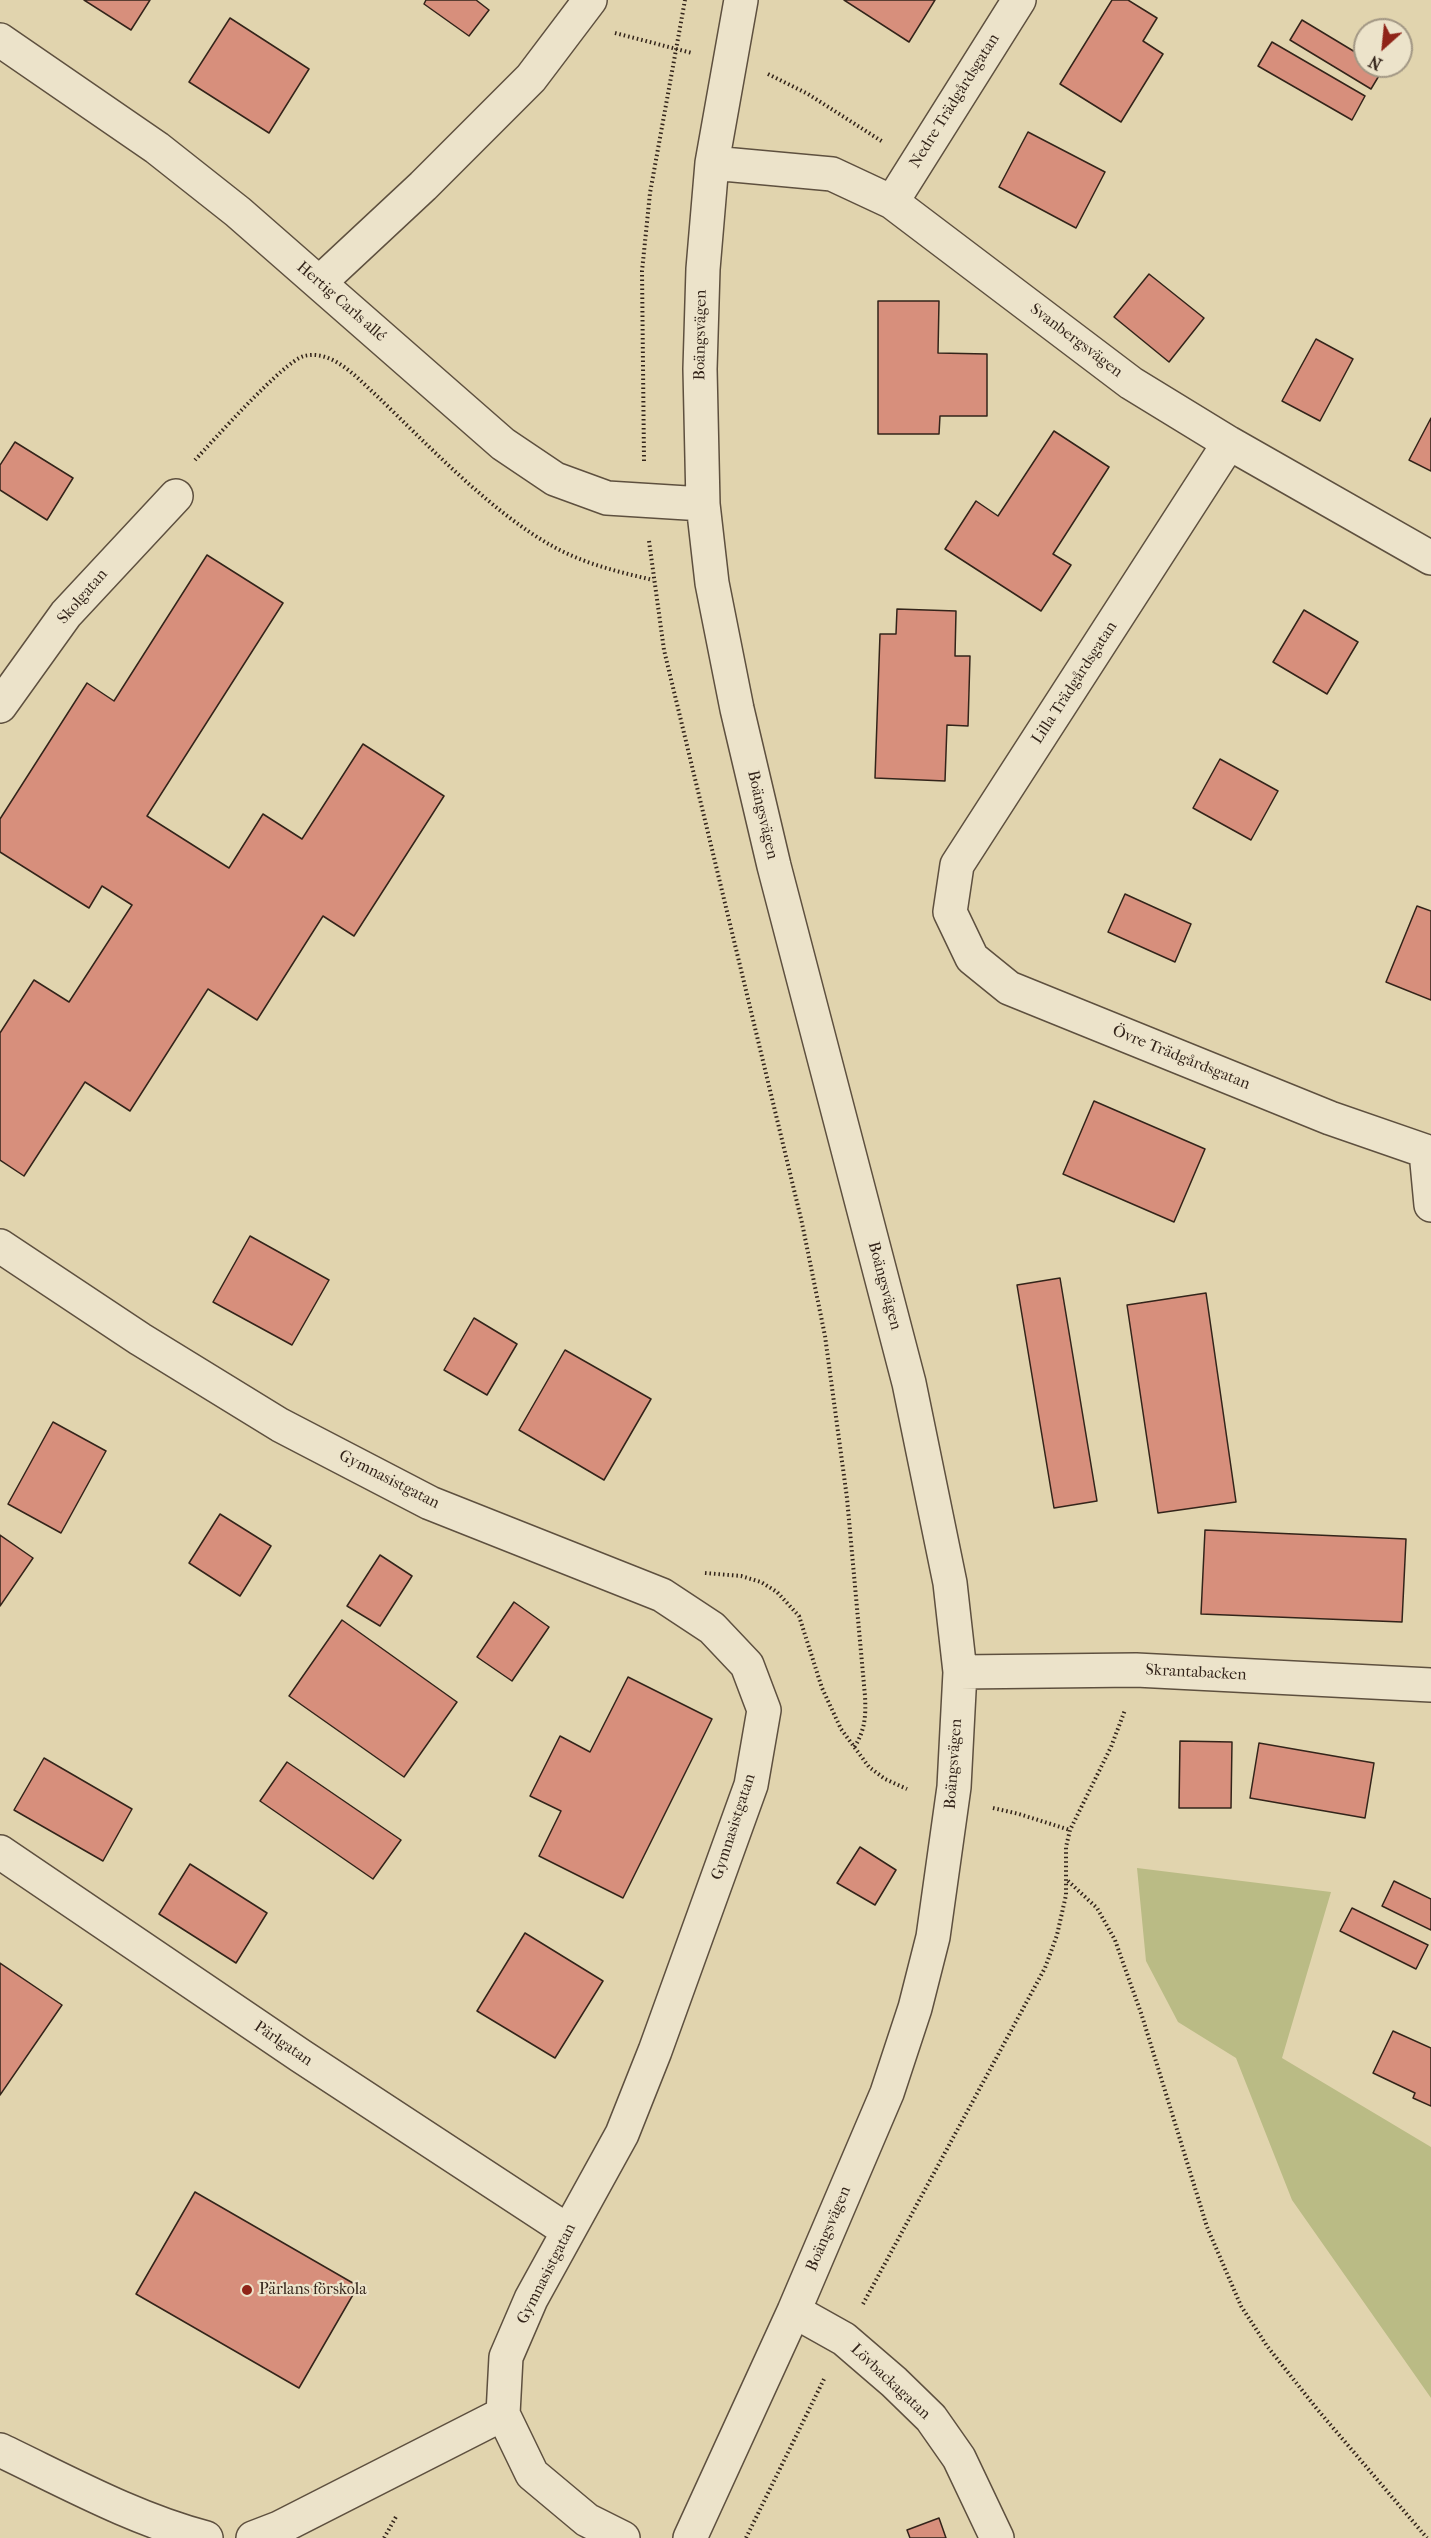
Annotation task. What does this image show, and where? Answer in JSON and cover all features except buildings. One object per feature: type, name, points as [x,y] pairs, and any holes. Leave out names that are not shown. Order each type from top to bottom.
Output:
[{"type":"street","points":[[319,283],[423,186],[531,78],[590,0]]},
{"type":"street","name":"Boängsvägen","points":[[690,2538],[794,2311],[887,2093],[915,2008],[933,1937],[954,1787],[960,1672],[950,1583],[912,1394],[768,844],[737,709],[712,583],[703,504],[700,369],[703,269],[712,164],[741,0]]},
{"type":"street","name":"Nedre Trädgårdsgatan","points":[[892,202],[1019,0]]},
{"type":"street","name":"Hertig Carls allé","points":[[0,40],[157,148],[238,212],[503,444],[555,479],[607,498],[703,504]]},
{"type":"street","name":"Svanbergsvägen","points":[[712,164],[832,174],[892,202],[1131,383],[1431,558]]},
{"type":"street","name":"Lilla Trädgårdsgatan","points":[[959,932],[950,912],[957,865],[1229,442]]},
{"type":"street","name":"Skolgatan","points":[[0,705],[66,614],[176,496]]},
{"type":"street","name":"Övre Trädgårdsgatan","points":[[959,932],[972,958],[1009,988],[1330,1118],[1429,1152],[1431,1205]]},
{"type":"street","name":"Gymnasistgatan","points":[[0,1246],[140,1339],[280,1425],[430,1503],[662,1595],[712,1628],[747,1665],[764,1710],[751,1785],[655,2051],[622,2134],[531,2299],[506,2357],[502,2414]]},
{"type":"street","name":"Skrantabacken","points":[[960,1672],[1136,1670],[1431,1685]]},
{"type":"street","name":"Pärlgatan","points":[[0,1852],[291,2049],[568,2231]]},
{"type":"street","name":"Lövbackagatan","points":[[794,2311],[844,2339],[931,2418],[959,2458],[997,2538]]},
{"type":"street","points":[[253,2538],[279,2528],[502,2414],[532,2474],[587,2520],[623,2538]]},
{"type":"street","points":[[0,2450],[126,2509],[173,2529],[206,2538]]},
{"type":"path","points":[[176,496],[182,473],[284,368],[303,356],[321,357],[339,363],[355,376],[435,452],[522,527],[553,547],[580,560],[653,580]]},
{"type":"path","points":[[747,2538],[844,2339],[1045,1968],[1057,1935],[1067,1881],[1066,1847],[1070,1830],[1111,1747],[1128,1702],[1136,1670]]},
{"type":"path","points":[[854,1748],[877,1773],[907,1789]]},
{"type":"path","points":[[987,1807],[1070,1830]]},
{"type":"path","points":[[1067,1881],[1097,1908],[1115,1940],[1142,2016],[1207,2227],[1241,2306],[1267,2346],[1317,2409],[1427,2538]]},
{"type":"green space","points":[[1137,1868],[1331,1892],[1282,2058],[1431,2147],[1431,2398],[1292,2200],[1236,2058],[1178,2022],[1146,1961]]},
{"type":"place","name":"Pärlans förskola","points":[[247,2290]]}]
